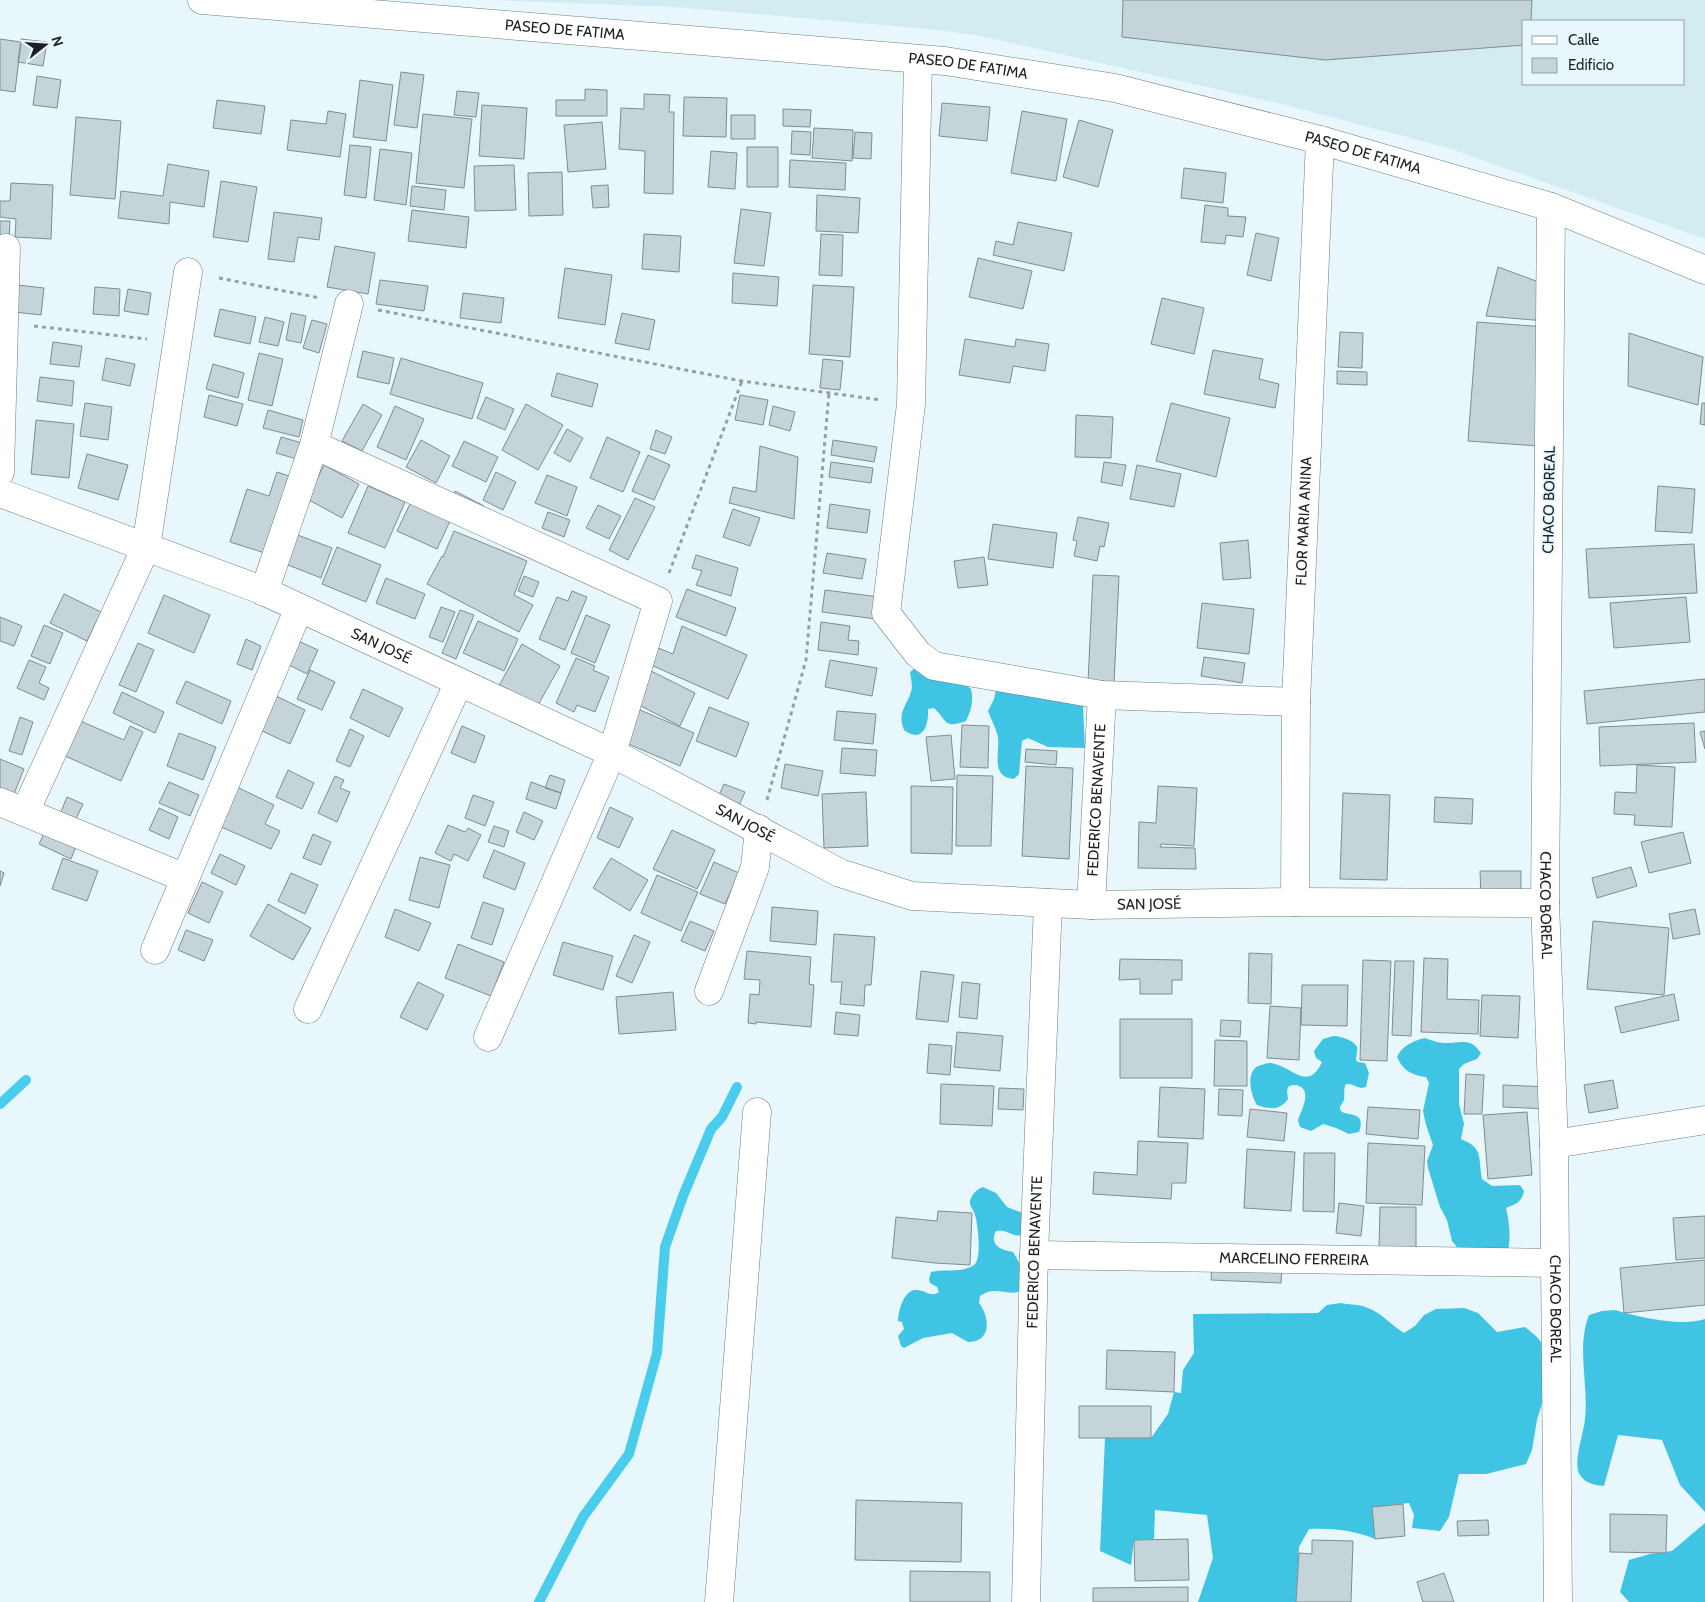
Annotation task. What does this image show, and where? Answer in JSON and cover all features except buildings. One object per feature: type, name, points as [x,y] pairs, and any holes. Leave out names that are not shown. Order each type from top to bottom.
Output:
[{"type":"street","name":"PASEO DE FATIMA","points":[[202,0],[945,61],[1115,88],[1320,140],[1551,208],[1705,270]]},
{"type":"street","points":[[918,59],[911,404],[886,613],[918,654],[934,666],[1102,695],[1296,702]]},
{"type":"street","name":"FLOR MARIA ANINA","points":[[1295,902],[1296,702],[1320,140]]},
{"type":"street","name":"CHACO BOREAL","points":[[1551,208],[1545,903],[1554,1144],[1558,1602]]},
{"type":"street","points":[[0,472],[6,248]]},
{"type":"street","points":[[25,812],[146,547],[188,272]]},
{"type":"street","points":[[264,592],[314,445],[349,304]]},
{"type":"street","points":[[314,445],[658,601],[612,753],[488,1037]]},
{"type":"street","name":"SAN JOSÉ","points":[[0,493],[264,592],[612,753],[840,873],[912,896],[1091,905],[1295,902],[1545,903]]},
{"type":"street","points":[[155,950],[299,608]]},
{"type":"street","points":[[308,1009],[459,682]]},
{"type":"street","name":"FEDERICO BENAVENTE","points":[[1091,905],[1102,695]]},
{"type":"street","points":[[0,802],[185,878]]},
{"type":"street","points":[[709,991],[755,866],[759,829]]},
{"type":"street","name":"FEDERICO BENAVENTE","points":[[1026,1602],[1034,1255],[1048,903]]},
{"type":"street","points":[[719,1602],[757,1112]]},
{"type":"street","points":[[1554,1144],[1705,1120]]},
{"type":"street","name":"MARCELINO FERREIRA","points":[[1034,1255],[1555,1263]]},
{"type":"path","points":[[188,272],[742,381],[911,404]]},
{"type":"path","points":[[4,322],[177,342]]},
{"type":"path","points":[[658,601],[742,381]]},
{"type":"path","points":[[759,829],[806,660],[829,393]]},
{"type":"shaded area","points":[[491,0],[1705,0],[1705,239],[1448,148],[1282,104],[976,35],[928,29],[674,7]]},
{"type":"shaded area","points":[[915,668],[960,681],[971,689],[972,705],[966,721],[949,724],[934,708],[928,709],[926,726],[920,734],[911,734],[904,730],[901,719],[912,690],[910,672]]},
{"type":"shaded area","points":[[997,685],[1071,701],[1083,706],[1085,748],[1048,747],[1028,738],[1022,741],[1019,774],[1014,779],[1002,774],[998,763],[998,737],[988,711],[994,699]]},
{"type":"shaded area","points":[[1333,1036],[1353,1042],[1357,1048],[1356,1060],[1365,1063],[1369,1073],[1366,1087],[1361,1088],[1346,1084],[1344,1100],[1340,1107],[1344,1113],[1357,1116],[1360,1119],[1359,1132],[1349,1134],[1323,1124],[1311,1131],[1300,1127],[1298,1120],[1305,1093],[1298,1085],[1289,1086],[1287,1090],[1288,1099],[1281,1106],[1270,1108],[1257,1105],[1251,1091],[1250,1080],[1256,1067],[1271,1063],[1305,1077],[1311,1076],[1317,1071],[1322,1062],[1316,1058],[1314,1051],[1323,1039]]},
{"type":"shaded area","points":[[1425,1038],[1442,1043],[1469,1043],[1481,1053],[1477,1059],[1464,1064],[1459,1069],[1459,1104],[1464,1124],[1461,1139],[1477,1150],[1482,1179],[1492,1186],[1520,1185],[1524,1191],[1522,1198],[1518,1202],[1506,1208],[1510,1232],[1507,1257],[1468,1254],[1457,1247],[1452,1241],[1447,1220],[1440,1207],[1428,1168],[1427,1161],[1433,1145],[1423,1111],[1429,1083],[1426,1077],[1416,1075],[1405,1069],[1397,1057],[1408,1044]]},
{"type":"shaded area","points":[[983,1187],[996,1193],[1007,1207],[1023,1213],[1023,1235],[1019,1236],[1000,1230],[996,1231],[994,1236],[997,1246],[1013,1252],[1019,1262],[1022,1270],[1021,1290],[1012,1293],[992,1291],[980,1296],[979,1303],[987,1321],[987,1328],[981,1338],[976,1341],[968,1342],[952,1333],[923,1338],[904,1348],[901,1346],[898,1336],[904,1329],[902,1322],[898,1321],[899,1312],[905,1297],[912,1290],[936,1294],[939,1292],[937,1287],[930,1283],[929,1279],[931,1272],[969,1268],[976,1262],[979,1249],[978,1233],[970,1201],[975,1192]]},
{"type":"shaded area","points":[[1341,1303],[1362,1306],[1373,1310],[1404,1333],[1415,1326],[1424,1315],[1436,1309],[1464,1308],[1478,1313],[1497,1332],[1525,1327],[1536,1336],[1545,1347],[1549,1380],[1537,1420],[1532,1450],[1526,1464],[1486,1474],[1459,1474],[1449,1517],[1440,1531],[1412,1528],[1414,1515],[1409,1503],[1373,1509],[1375,1539],[1343,1530],[1309,1529],[1299,1547],[1296,1602],[1198,1602],[1213,1558],[1207,1515],[1155,1510],[1154,1539],[1134,1540],[1131,1565],[1100,1551],[1105,1438],[1151,1438],[1168,1414],[1174,1392],[1181,1393],[1183,1370],[1194,1353],[1193,1314],[1318,1313],[1327,1305]]},
{"type":"shaded area","points":[[1615,1310],[1672,1322],[1705,1319],[1705,1512],[1680,1485],[1662,1440],[1618,1435],[1604,1486],[1588,1482],[1580,1475],[1577,1464],[1586,1406],[1583,1354],[1585,1328],[1589,1315]]},
{"type":"shaded area","points":[[1705,1523],[1705,1602],[1629,1602],[1620,1592],[1629,1560],[1650,1554],[1672,1551]]},
{"type":"waterway","points":[[0,1104],[26,1080]]},
{"type":"waterway","points":[[539,1602],[583,1517],[629,1454],[657,1353],[665,1247],[683,1196],[711,1129],[722,1117],[737,1087]]}]
